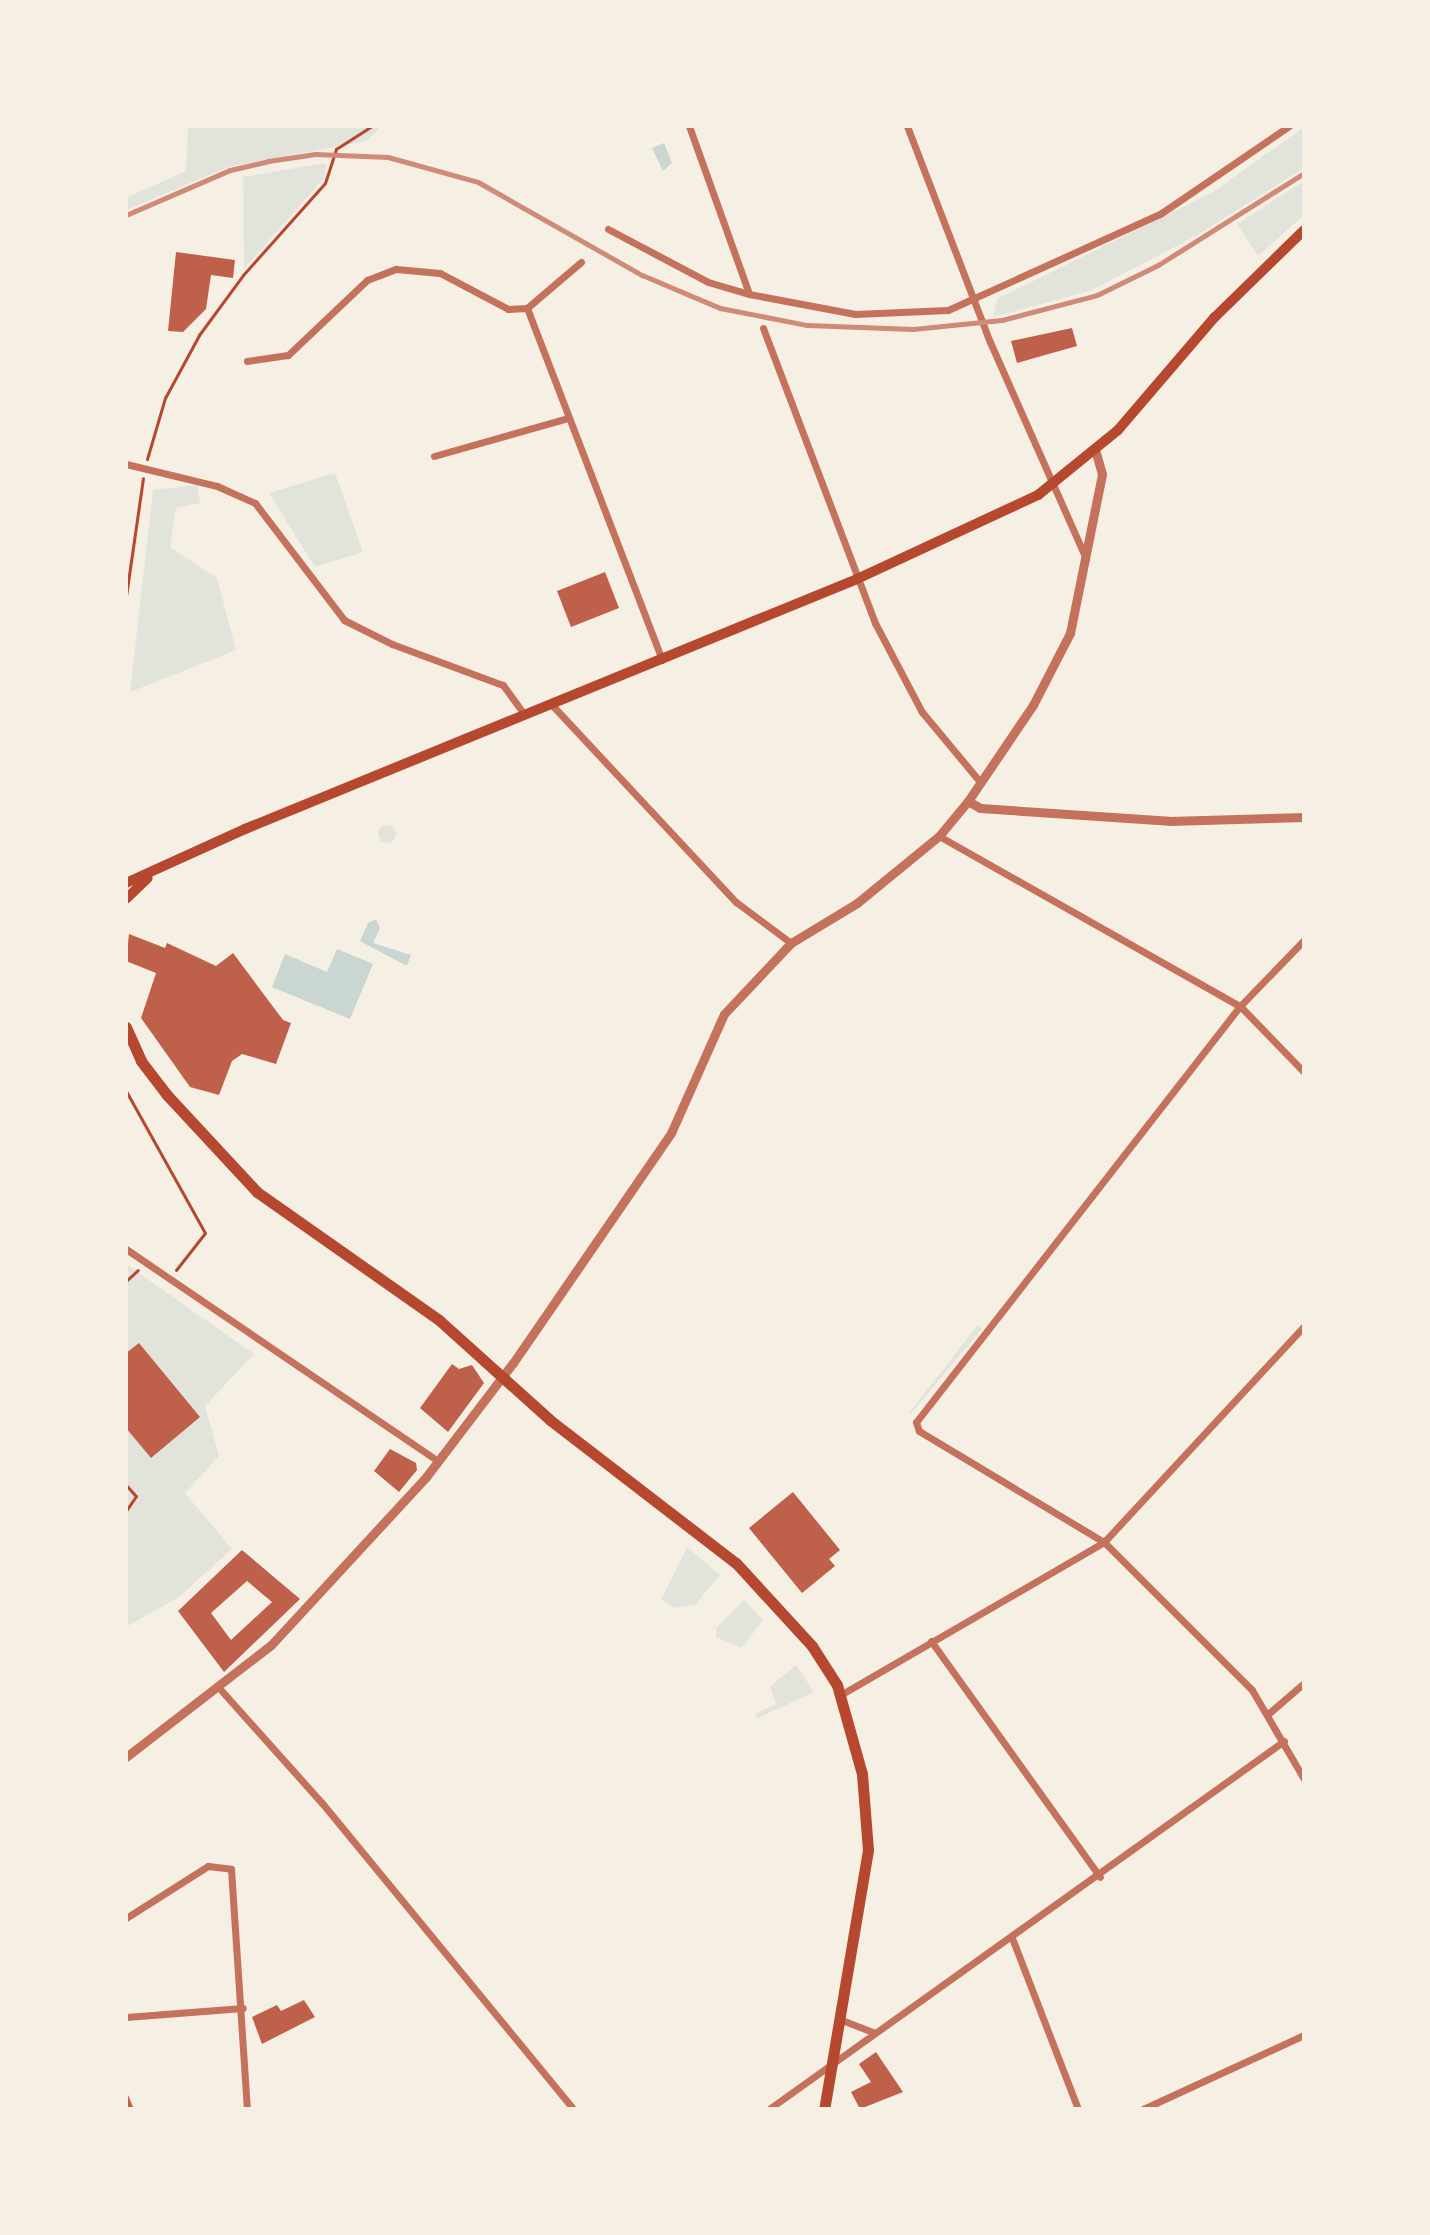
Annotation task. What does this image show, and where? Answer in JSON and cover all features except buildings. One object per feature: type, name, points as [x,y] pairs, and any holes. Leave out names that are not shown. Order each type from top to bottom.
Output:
[{"type":"main road","points":[[126,883],[148,878],[245,829],[857,579],[1051,486],[1096,453],[1215,317],[1304,230]]},
{"type":"main road","points":[[126,899],[148,878]]},
{"type":"main road","points":[[126,1027],[141,1061]]},
{"type":"main road","points":[[126,1043],[257,1192],[439,1320],[550,1420],[736,1563],[812,1646],[842,1694],[862,1774],[868,1850],[824,2109]]},
{"type":"street","points":[[689,126],[749,294]]},
{"type":"street","points":[[907,126],[1051,486],[1087,561]]},
{"type":"street","points":[[608,229],[708,282],[749,294],[855,314],[948,310],[1160,214],[1289,126]]},
{"type":"street","points":[[247,361],[288,355],[367,280],[396,269],[440,273],[508,309],[527,308],[581,262]]},
{"type":"street","points":[[527,308],[565,419],[662,660]]},
{"type":"street","points":[[763,328],[857,579],[922,712],[981,783]]},
{"type":"street","points":[[434,456],[565,419]]},
{"type":"street","points":[[126,1757],[220,1689],[271,1645],[438,1461],[503,1376],[671,1133],[724,1014],[791,943],[857,903],[939,836],[968,801],[1033,705],[1070,633],[1087,561],[1102,474],[1096,453]]},
{"type":"street","points":[[126,464],[217,486],[255,503],[344,620],[392,644],[503,685],[525,715]]},
{"type":"street","points":[[552,705],[736,902],[791,943]]},
{"type":"street","points":[[968,801],[980,808],[1169,821],[1304,817]]},
{"type":"street","points":[[939,836],[1240,1006],[1304,1072]]},
{"type":"street","points":[[1304,940],[1240,1006],[916,1422],[919,1431],[1104,1542],[1252,1690],[1304,1779]]},
{"type":"street","points":[[126,1249],[438,1461]]},
{"type":"street","points":[[842,1694],[1104,1542],[1304,1326]]},
{"type":"street","points":[[931,1641],[1100,1877]]},
{"type":"street","points":[[1268,1714],[1304,1683]]},
{"type":"street","points":[[220,1689],[322,1803],[573,2109]]},
{"type":"street","points":[[769,2109],[873,2032],[1100,1877],[1284,1741]]},
{"type":"street","points":[[126,1918],[208,1866],[231,1869],[243,2008],[247,2109]]},
{"type":"street","points":[[1012,1938],[1078,2109]]},
{"type":"street","points":[[126,2017],[243,2008]]},
{"type":"street","points":[[839,2019],[873,2032]]},
{"type":"street","points":[[1143,2109],[1304,2035]]},
{"type":"path","points":[[126,596],[145,467],[165,398],[193,344],[243,275],[325,183],[336,149],[372,126]]},
{"type":"path","points":[[126,1091],[205,1233],[168,1279]]},
{"type":"path","points":[[126,1281],[145,1263]]},
{"type":"path","points":[[126,1485],[136,1496],[126,1511]]},
{"type":"shaded area","points":[[188,126],[381,126],[367,141],[231,166],[126,210],[126,198],[186,171]]},
{"type":"shaded area","points":[[1304,127],[1304,168],[1196,236],[1090,291],[993,317],[997,299],[1213,192]]},
{"type":"shaded area","points":[[664,143],[672,163],[663,171],[652,148]]},
{"type":"shaded area","points":[[326,163],[325,177],[244,269],[243,177]]},
{"type":"shaded area","points":[[1304,181],[1304,215],[1258,256],[1237,224]]},
{"type":"shaded area","points":[[335,473],[363,552],[315,567],[269,493]]},
{"type":"shaded area","points":[[197,485],[200,503],[176,508],[170,547],[217,578],[236,650],[130,692],[153,490]]},
{"type":"shaded area","points":[[383,825],[391,825],[396,834],[394,841],[383,843],[378,838],[378,830]]},
{"type":"shaded area","points":[[376,919],[380,928],[373,943],[411,955],[407,966],[360,941],[368,923]]},
{"type":"shaded area","points":[[337,949],[373,964],[350,1019],[272,987],[285,954],[327,972]]},
{"type":"shaded area","points":[[126,1264],[254,1354],[205,1406],[219,1456],[185,1493],[232,1549],[179,1597],[126,1627]]},
{"type":"shaded area","points":[[978,1325],[982,1329],[909,1416],[909,1413]]},
{"type":"shaded area","points":[[687,1547],[720,1575],[695,1605],[675,1608],[661,1600]]},
{"type":"shaded area","points":[[744,1600],[763,1620],[742,1648],[716,1637],[716,1628]]},
{"type":"shaded area","points":[[796,1665],[814,1692],[758,1718],[755,1714],[776,1704],[770,1687]]},
{"type":"railway","points":[[126,215],[230,170],[268,161],[315,154],[388,157],[478,182],[642,275],[720,308],[807,325],[913,329],[1002,320],[1097,295],[1158,265],[1304,173]]}]
